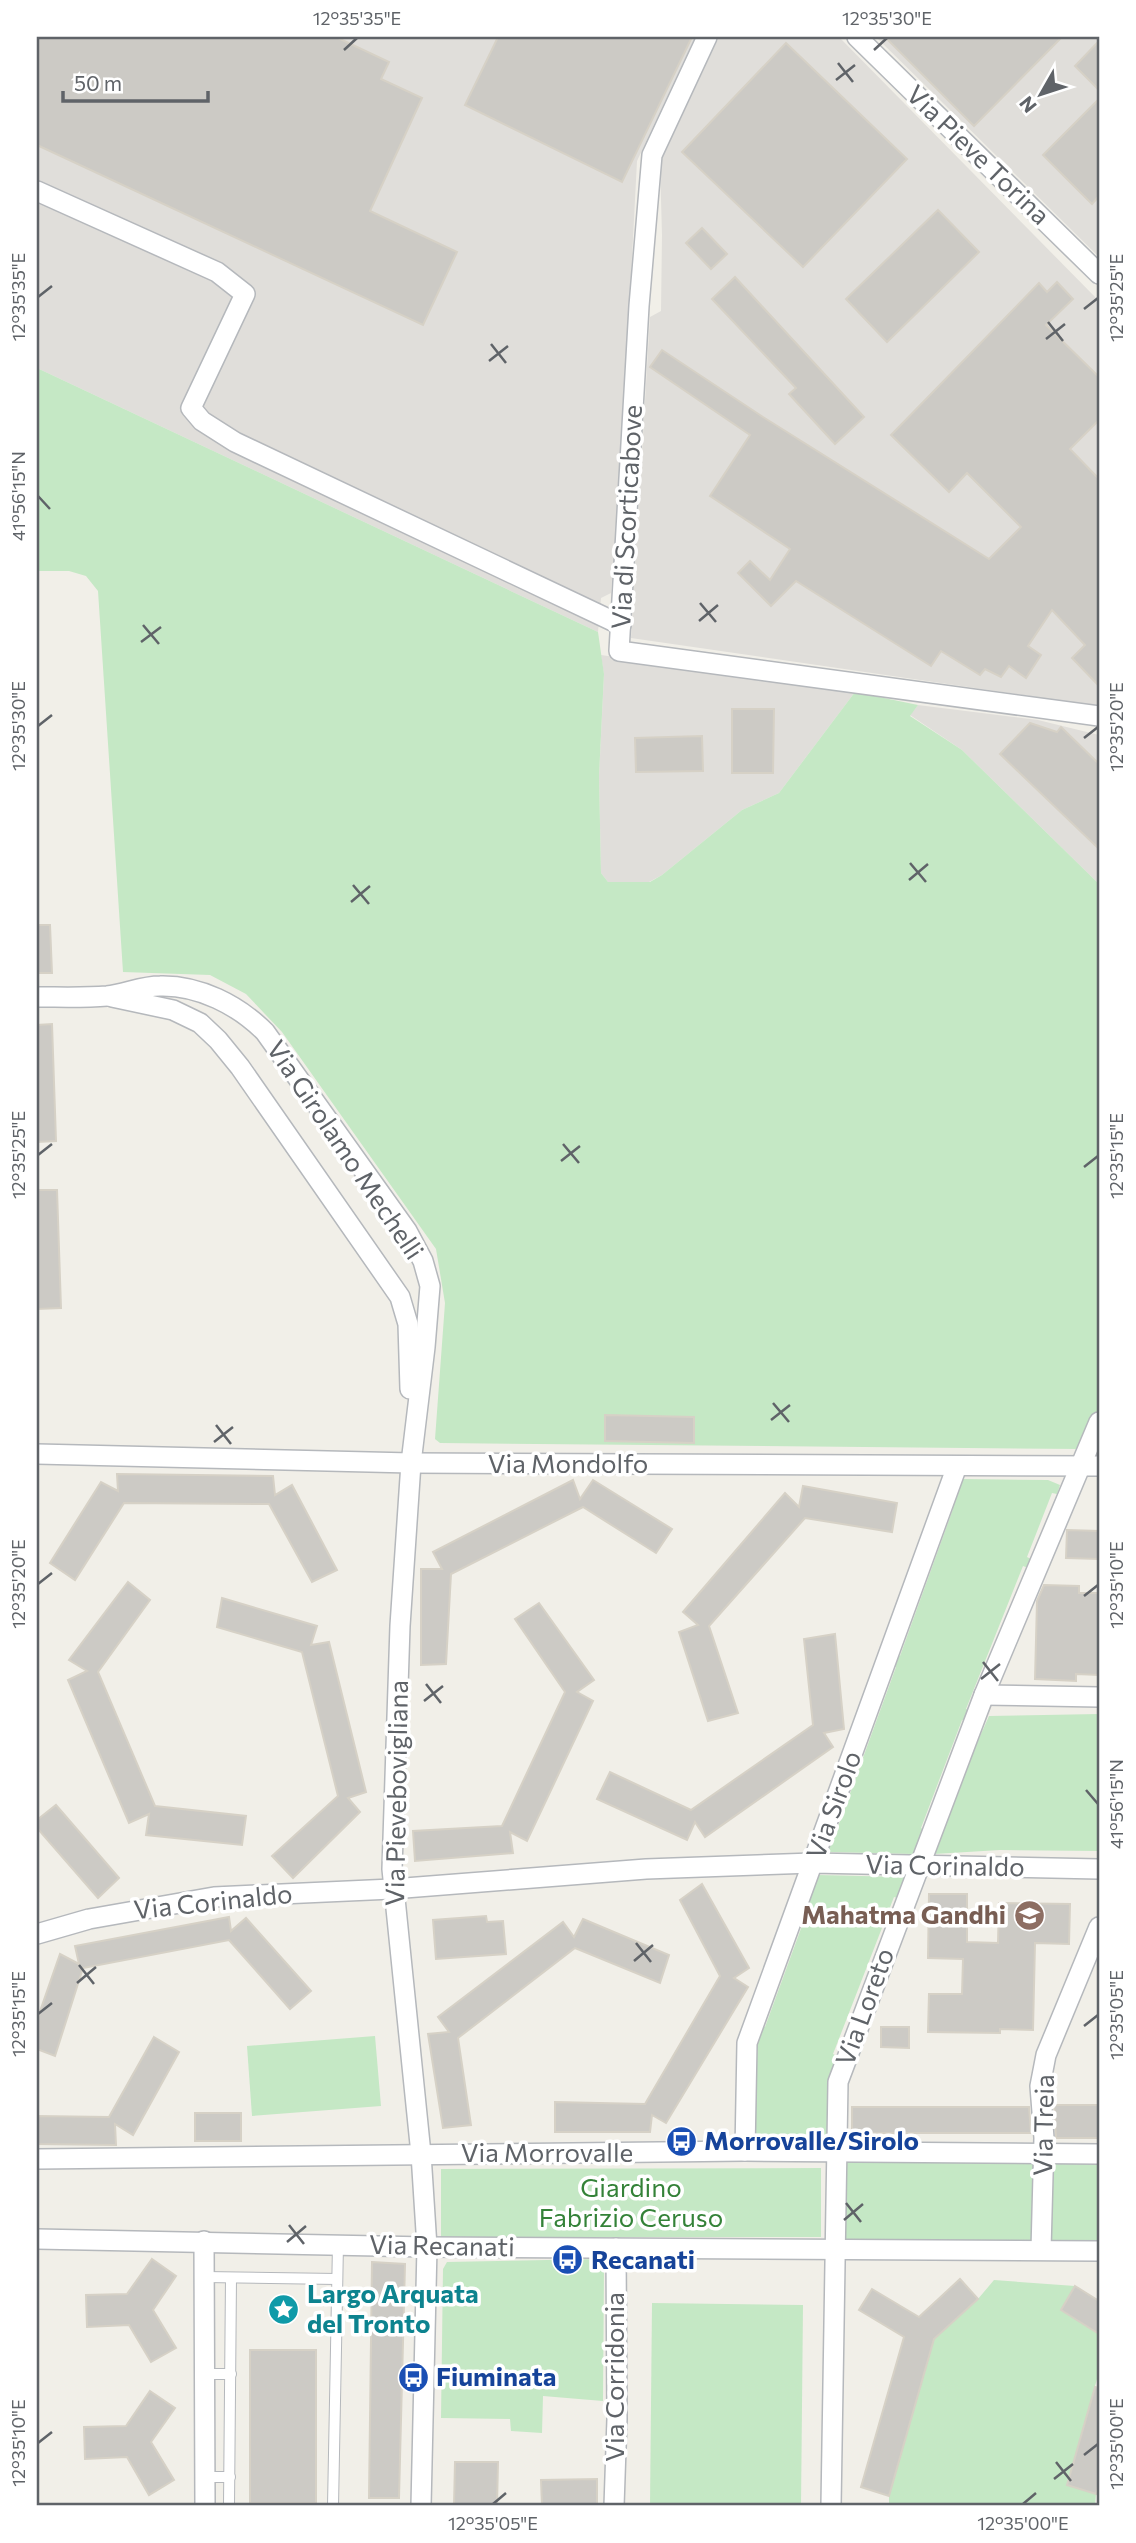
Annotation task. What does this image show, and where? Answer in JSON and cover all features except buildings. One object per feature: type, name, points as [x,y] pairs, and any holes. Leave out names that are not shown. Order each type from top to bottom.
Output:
[{"type":"street","name":"Via di Scorticabove","points":[[707,37],[652,155],[640,292],[619,651],[1099,716]]},
{"type":"street","name":"Via Pieve Torina","points":[[857,37],[1099,274]]},
{"type":"street","points":[[37,191],[218,272],[245,294],[191,408],[202,421],[235,442],[621,625]]},
{"type":"street","name":"Via Girolamo Mechelli","points":[[37,997],[107,996],[159,986],[182,988],[207,994],[229,1004],[256,1023],[272,1042],[407,1231],[423,1261],[430,1286],[411,1463]]},
{"type":"street","name":"Via Girolamo Mechelli","points":[[107,996],[173,1010],[190,1017],[208,1030],[240,1067],[393,1283],[404,1305],[408,1324],[411,1463]]},
{"type":"street","name":"Via Loreto","points":[[831,2506],[838,2082],[984,1695],[1090,1466],[1099,1422]]},
{"type":"street","name":"Via Mondolfo","points":[[37,1454],[411,1463],[1090,1466]]},
{"type":"street","name":"Via Pievebovigliana","points":[[411,1463],[398,1665],[392,1889],[421,2154],[427,2247],[421,2506]]},
{"type":"street","name":"Via Sirolo","points":[[745,2151],[747,2043],[957,1466]]},
{"type":"street","points":[[984,1695],[1099,1697]]},
{"type":"street","name":"Via Corinaldo","points":[[37,1934],[89,1919],[214,1897],[392,1889],[646,1869],[813,1863],[1099,1869]]},
{"type":"street","name":"Via Treia","points":[[1041,2250],[1044,2153],[1041,2086],[1046,2055],[1099,1927]]},
{"type":"street","name":"Via Morrovalle","points":[[37,2159],[160,2160],[745,2151],[1099,2154]]},
{"type":"street","name":"Via Recanati","points":[[37,2239],[427,2247],[1099,2251]]},
{"type":"street","points":[[204,2242],[205,2506]]},
{"type":"street","name":"Via Corridonia","points":[[614,2506],[616,2248]]},
{"type":"lane","points":[[333,2506],[338,2245]]},
{"type":"lane","points":[[205,2277],[337,2279]]},
{"type":"lane","points":[[229,2506],[231,2278]]},
{"type":"lane","points":[[205,2374],[230,2374]]},
{"type":"lane","points":[[205,2477],[230,2477]]},
{"type":"shaded area","points":[[37,37],[695,37],[637,161],[622,451],[611,593],[601,598],[598,632],[37,368]]},
{"type":"shaded area","points":[[719,37],[839,37],[1099,301],[1099,706],[631,638],[650,317],[661,311],[660,163]]},
{"type":"shaded area","points":[[876,37],[1099,37],[1099,257]]},
{"type":"shaded area","points":[[601,655],[855,692],[779,793],[742,810],[662,875],[649,882],[608,882],[601,873],[599,776],[604,675]]},
{"type":"shaded area","points":[[918,705],[1038,720],[1099,735],[1099,884],[962,750],[910,715]]},
{"type":"green space","points":[[37,368],[598,632],[604,674],[599,776],[601,873],[608,882],[650,882],[742,810],[779,793],[855,692],[918,705],[910,716],[962,750],[1099,884],[1099,1406],[1081,1449],[440,1443],[435,1439],[445,1303],[436,1249],[282,1032],[246,994],[210,975],[123,972],[98,591],[86,576],[69,571],[37,571]]},
{"type":"green space","points":[[961,1479],[1048,1480],[1060,1485],[1057,1494],[1052,1493],[1027,1557],[1031,1559],[1028,1568],[1023,1566],[966,1709],[972,1711],[968,1721],[962,1720],[921,1828],[926,1831],[914,1854],[828,1852],[826,1850],[831,1831],[836,1832],[896,1667],[891,1665],[895,1654],[900,1656],[953,1509],[947,1507]]},
{"type":"green space","points":[[1099,1714],[1099,1851],[1000,1850],[934,1854],[930,1849],[989,1716]]},
{"type":"green space","points":[[818,1875],[905,1877],[906,1882],[900,1899],[894,1897],[833,2054],[839,2057],[828,2143],[754,2141],[751,2049],[759,2026],[765,2027],[810,1904],[804,1901]]},
{"type":"green space","points":[[375,2036],[381,2106],[252,2116],[247,2046]]},
{"type":"green space","points":[[836,2152],[1099,2160],[1099,2249],[842,2249]]},
{"type":"green space","name":"Giardino Fabrizio Ceruso","points":[[821,2168],[821,2237],[441,2237],[441,2169]]},
{"type":"green space","points":[[600,2259],[604,2269],[603,2401],[543,2396],[542,2433],[511,2431],[510,2419],[441,2418],[443,2269],[447,2262]]},
{"type":"green space","points":[[994,2280],[1075,2286],[1061,2310],[1099,2334],[1099,2372],[1067,2485],[1096,2494],[1095,2506],[889,2506],[889,2496],[934,2339],[978,2299]]},
{"type":"green space","points":[[652,2303],[803,2305],[801,2506],[650,2506]]},
{"type":"place","name":"Mahatma Gandhi","points":[[1029,1915]]},
{"type":"place","name":"Morrovalle/Sirolo","points":[[681,2141]]},
{"type":"place","name":"Recanati","points":[[568,2260]]},
{"type":"place","name":"Largo Arquata del Tronto","points":[[284,2309]]},
{"type":"place","name":"Fiuminata","points":[[413,2377]]}]
